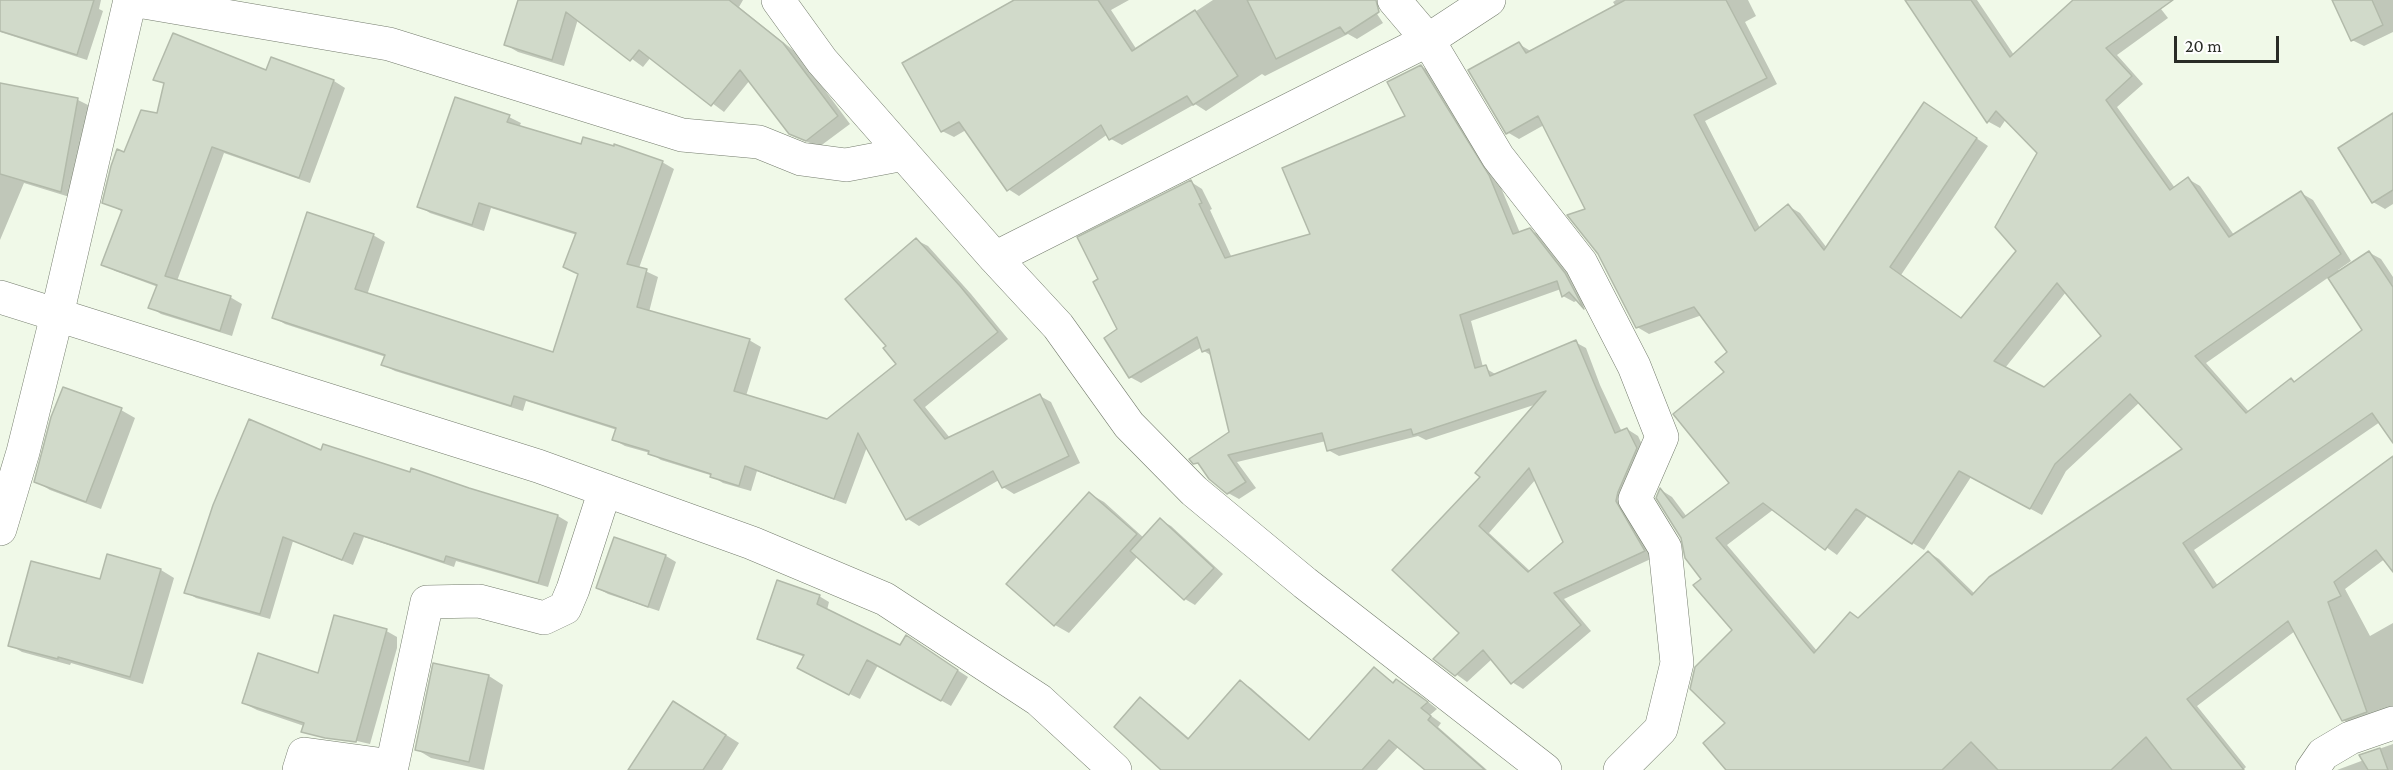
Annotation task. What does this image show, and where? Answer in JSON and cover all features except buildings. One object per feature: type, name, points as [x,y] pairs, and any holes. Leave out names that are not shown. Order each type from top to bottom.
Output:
[{"type":"street","points":[[0,529],[23,452],[57,315],[131,0],[389,44],[682,135],[759,142],[801,159],[846,165],[904,154]]},
{"type":"street","points":[[778,0],[822,61],[995,258],[1058,326],[1129,425],[1194,491],[1305,583],[1545,770]]},
{"type":"street","points":[[1394,0],[1428,40],[1498,158],[1581,263],[1634,366],[1662,437],[1635,499],[1665,548],[1677,663],[1661,729],[1620,770]]},
{"type":"street","points":[[995,258],[1428,40],[1489,0]]},
{"type":"street","points":[[0,297],[538,466],[752,543],[885,599],[1039,700],[1115,770]]},
{"type":"street","points":[[299,770],[304,754],[392,766],[427,602],[479,601],[544,618],[565,608],[605,490]]},
{"type":"street","points":[[2312,770],[2324,754],[2350,738],[2393,723]]}]
